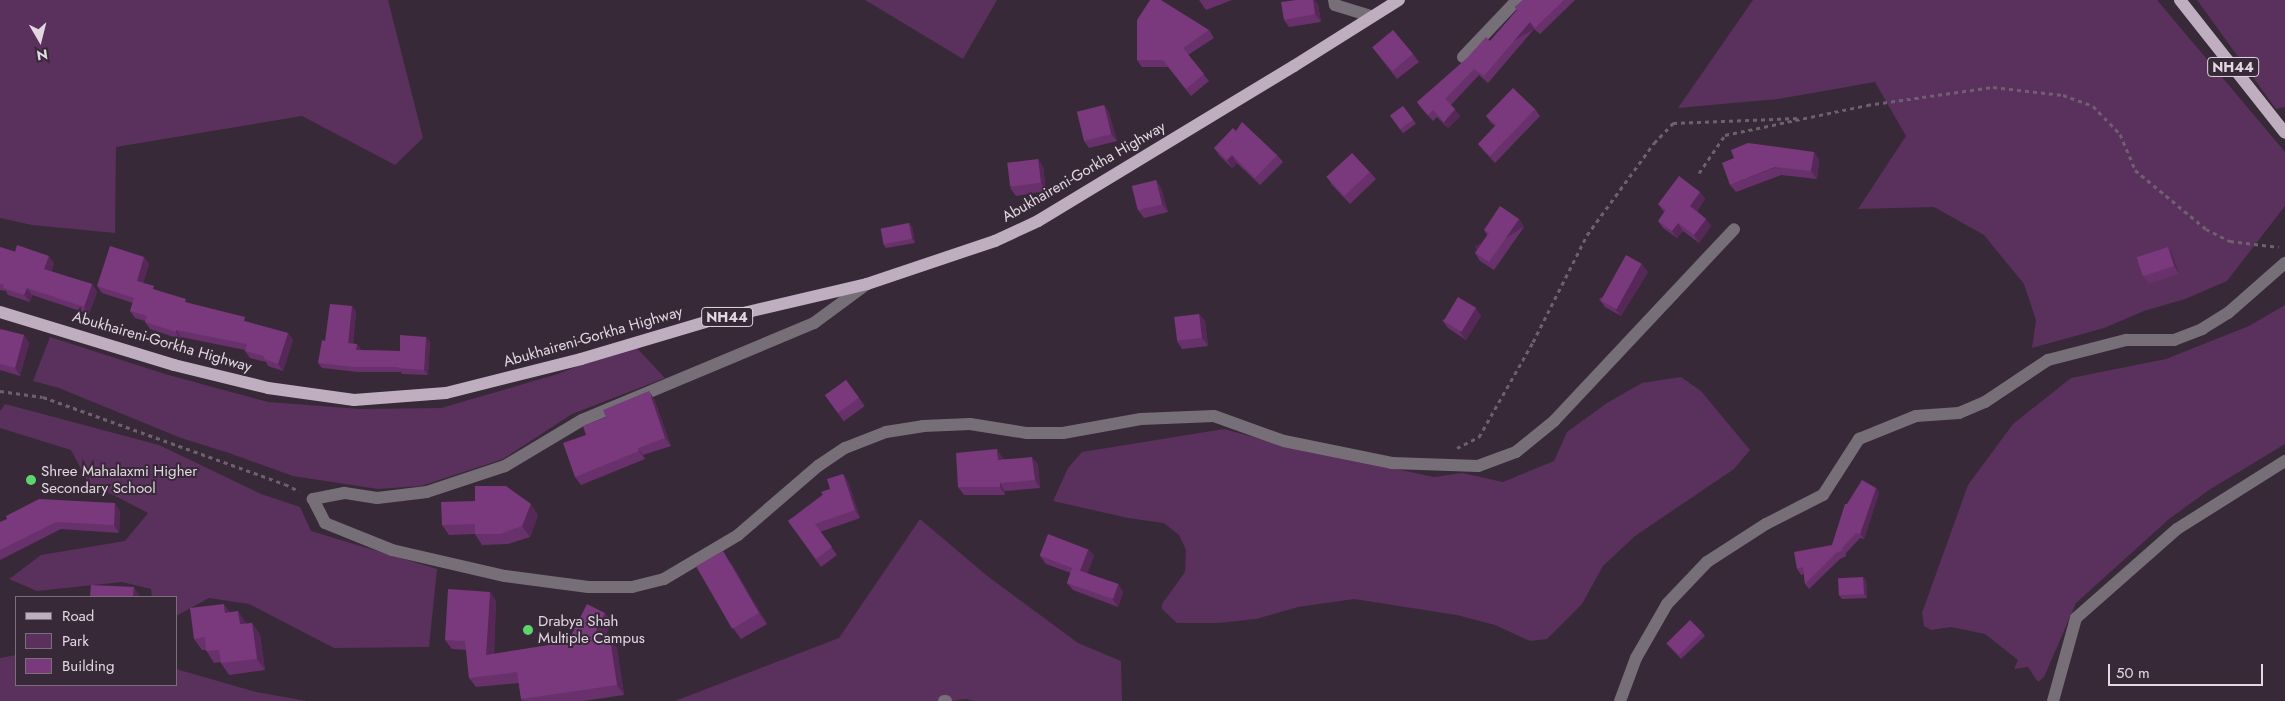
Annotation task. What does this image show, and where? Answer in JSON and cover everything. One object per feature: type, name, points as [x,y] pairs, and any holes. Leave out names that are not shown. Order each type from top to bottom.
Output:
[{"type":"main road","name":"Abukhaireni-Gorkha Highway","points":[[0,312],[174,365],[268,388],[354,400],[446,393],[581,359],[704,322],[867,284],[995,241],[1038,221],[1399,0]]},
{"type":"main road","name":"NH44","points":[[2180,0],[2285,133]]},
{"type":"street","points":[[1334,0],[1336,5],[1372,16]]},
{"type":"street","points":[[1463,57],[1518,0]]},
{"type":"street","points":[[867,284],[814,323],[582,420],[506,466],[427,492],[377,498],[344,493],[313,499],[326,523],[392,550],[505,576],[588,587],[632,587],[664,579],[738,535],[818,466],[845,448],[886,432],[923,426],[970,424],[1027,432],[1063,433],[1141,419],[1214,416],[1284,441],[1392,463],[1478,466],[1516,452],[1554,421],[1734,228]]},
{"type":"street","points":[[1620,701],[1636,658],[1667,604],[1707,562],[1766,524],[1823,495],[1859,439],[1916,416],[1959,413],[1985,402],[2048,360],[2126,340],[2174,340],[2202,329],[2228,313],[2285,262]]},
{"type":"street","points":[[2053,701],[2076,618],[2177,529],[2285,461]]},
{"type":"path","points":[[1699,173],[1725,135],[1900,98],[1993,87],[2063,95],[2093,106],[2120,134],[2135,170],[2206,229],[2230,241],[2285,247]]},
{"type":"path","points":[[1456,448],[1478,437],[1533,342],[1587,235],[1654,144],[1673,123],[1808,118]]},
{"type":"path","points":[[0,391],[43,397],[285,484],[313,499]]},
{"type":"green space","points":[[0,0],[388,0],[423,138],[395,165],[302,116],[116,147],[115,233],[32,225],[0,218]]},
{"type":"green space","points":[[865,0],[997,0],[963,59]]},
{"type":"green space","points":[[1753,0],[2157,0],[2285,152],[2285,206],[2227,281],[2185,299],[2144,311],[2104,328],[2032,348],[2036,320],[2024,284],[1984,235],[1934,207],[1858,209],[1906,136],[1875,82],[1778,99],[1678,108]]},
{"type":"green space","points":[[2197,0],[2285,0],[2285,107],[2276,109]]},
{"type":"green space","points":[[2285,305],[2285,444],[2209,490],[2169,519],[2076,603],[2044,677],[2038,682],[2028,667],[2014,669],[2018,660],[1985,634],[1951,627],[1931,630],[1924,626],[1922,613],[1968,485],[2013,424],[2071,378],[2166,359],[2249,326]]},
{"type":"green space","points":[[50,337],[165,374],[268,402],[360,409],[441,408],[558,374],[633,344],[665,378],[572,414],[503,459],[421,486],[378,489],[293,476],[181,438],[59,388],[33,381]]},
{"type":"green space","points":[[1681,377],[1701,391],[1750,450],[1734,469],[1635,536],[1603,566],[1582,604],[1547,639],[1530,641],[1495,625],[1457,615],[1354,599],[1298,607],[1256,619],[1218,623],[1177,623],[1162,609],[1162,604],[1185,572],[1186,550],[1179,535],[1164,523],[1128,518],[1053,501],[1068,468],[1082,452],[1224,429],[1282,445],[1434,477],[1462,473],[1503,482],[1554,461],[1567,432],[1607,403],[1642,383]]},
{"type":"green space","points":[[5,404],[159,445],[261,494],[300,507],[311,531],[437,569],[429,647],[334,648],[249,604],[209,598],[178,615],[178,596],[152,596],[151,589],[122,582],[37,591],[9,579],[41,555],[125,541],[148,513],[88,482],[71,450],[0,428],[0,411]]},
{"type":"green space","points":[[920,519],[986,575],[1078,643],[1121,661],[1122,701],[974,701],[966,699],[952,701],[675,701],[839,638]]},
{"type":"green space","points":[[15,655],[15,686],[178,686],[178,670],[256,692],[307,701],[0,701],[0,658]]},
{"type":"building","points":[[1150,0],[1161,0],[1209,30],[1183,48],[1204,74],[1186,89],[1163,60],[1137,60],[1137,20]]},
{"type":"building","points":[[1313,0],[1315,14],[1284,20],[1281,2]]},
{"type":"building","points":[[1523,0],[1564,0],[1535,28],[1530,22],[1484,76],[1474,69],[1445,99],[1455,109],[1444,122],[1433,110],[1428,115],[1417,102],[1467,58],[1486,37],[1490,41],[1517,10],[1515,7]]},
{"type":"building","points":[[1393,30],[1413,54],[1392,71],[1372,47]]},
{"type":"building","points":[[1513,88],[1535,109],[1490,156],[1478,144],[1496,125],[1486,116]]},
{"type":"building","points":[[1104,105],[1111,134],[1084,141],[1077,112]]},
{"type":"building","points":[[1403,106],[1413,120],[1400,129],[1390,115]]},
{"type":"building","points":[[1242,122],[1277,155],[1255,178],[1232,155],[1227,160],[1214,148],[1233,128],[1236,131]]},
{"type":"building","points":[[1748,143],[1814,152],[1811,171],[1775,167],[1730,185],[1722,163],[1734,158],[1731,150]]},
{"type":"building","points":[[1352,153],[1370,172],[1344,196],[1326,177]]},
{"type":"building","points":[[1038,159],[1041,183],[1010,187],[1007,163]]},
{"type":"building","points":[[1679,176],[1700,192],[1690,206],[1706,219],[1694,235],[1678,223],[1672,231],[1658,221],[1666,210],[1658,204]]},
{"type":"building","points":[[1156,180],[1162,204],[1138,210],[1132,186]]},
{"type":"building","points":[[1500,206],[1519,219],[1489,262],[1475,253],[1489,233],[1484,230]]},
{"type":"building","points":[[909,223],[912,239],[884,244],[881,229]]},
{"type":"building","points":[[17,245],[49,256],[44,269],[92,284],[84,307],[27,288],[24,295],[3,288],[4,285],[0,284],[0,247],[15,252]]},
{"type":"building","points":[[110,246],[144,257],[137,281],[154,286],[153,289],[186,299],[185,302],[245,317],[244,321],[288,333],[278,364],[264,359],[264,356],[245,351],[247,344],[176,330],[176,332],[145,322],[147,316],[130,311],[134,298],[97,286]]},
{"type":"building","points":[[2168,247],[2174,266],[2143,276],[2137,257]]},
{"type":"building","points":[[1626,255],[1642,264],[1617,309],[1601,300]]},
{"type":"building","points":[[1458,297],[1476,308],[1462,332],[1444,321]]},
{"type":"building","points":[[330,304],[352,306],[348,343],[357,344],[356,350],[400,351],[400,335],[426,337],[424,370],[399,367],[354,367],[318,363],[322,340],[325,341]]},
{"type":"building","points":[[1199,314],[1202,338],[1177,341],[1174,317]]},
{"type":"building","points":[[0,329],[24,335],[15,368],[0,364]]},
{"type":"building","points":[[846,380],[859,398],[838,413],[825,395]]},
{"type":"building","points":[[649,391],[665,438],[638,448],[639,451],[575,477],[563,443],[586,435],[583,426],[606,417],[603,410]]},
{"type":"building","points":[[997,449],[998,460],[1032,457],[1035,480],[1000,483],[1000,487],[958,487],[956,453]]},
{"type":"building","points":[[843,474],[855,510],[815,524],[832,547],[816,559],[788,521],[823,495],[821,492],[830,489],[827,479]]},
{"type":"building","points":[[1862,480],[1876,488],[1860,534],[1856,533],[1842,548],[1843,550],[1836,553],[1805,584],[1803,567],[1797,569],[1794,552],[1832,545],[1845,504],[1847,504]]},
{"type":"building","points":[[475,486],[506,486],[531,504],[522,526],[500,534],[475,534],[475,524],[442,525],[441,502],[475,501]]},
{"type":"building","points":[[39,499],[115,503],[114,525],[56,522],[0,550],[0,522],[7,519],[6,516]]},
{"type":"building","points":[[1048,534],[1088,549],[1080,571],[1040,555]]},
{"type":"building","points":[[723,551],[759,613],[732,629],[696,566]]},
{"type":"building","points":[[1072,568],[1118,584],[1113,599],[1067,583]]},
{"type":"building","points":[[1863,577],[1864,594],[1839,595],[1838,578]]},
{"type":"building","points":[[91,585],[134,587],[133,596],[90,596]]},
{"type":"building","points":[[448,589],[490,592],[486,655],[568,642],[587,604],[605,613],[591,641],[610,639],[617,685],[521,699],[517,672],[469,678],[465,641],[445,640]]},
{"type":"building","points":[[224,604],[225,613],[238,611],[240,624],[252,623],[257,659],[221,663],[219,650],[206,651],[205,637],[194,639],[190,608]]},
{"type":"building","points":[[1690,620],[1702,632],[1679,655],[1667,643]]},
{"type":"place","name":"Shree Mahalaxmi Higher Secondary School","points":[[31,480]]},
{"type":"place","name":"Drabya Shah Multiple Campus","points":[[528,630]]}]
